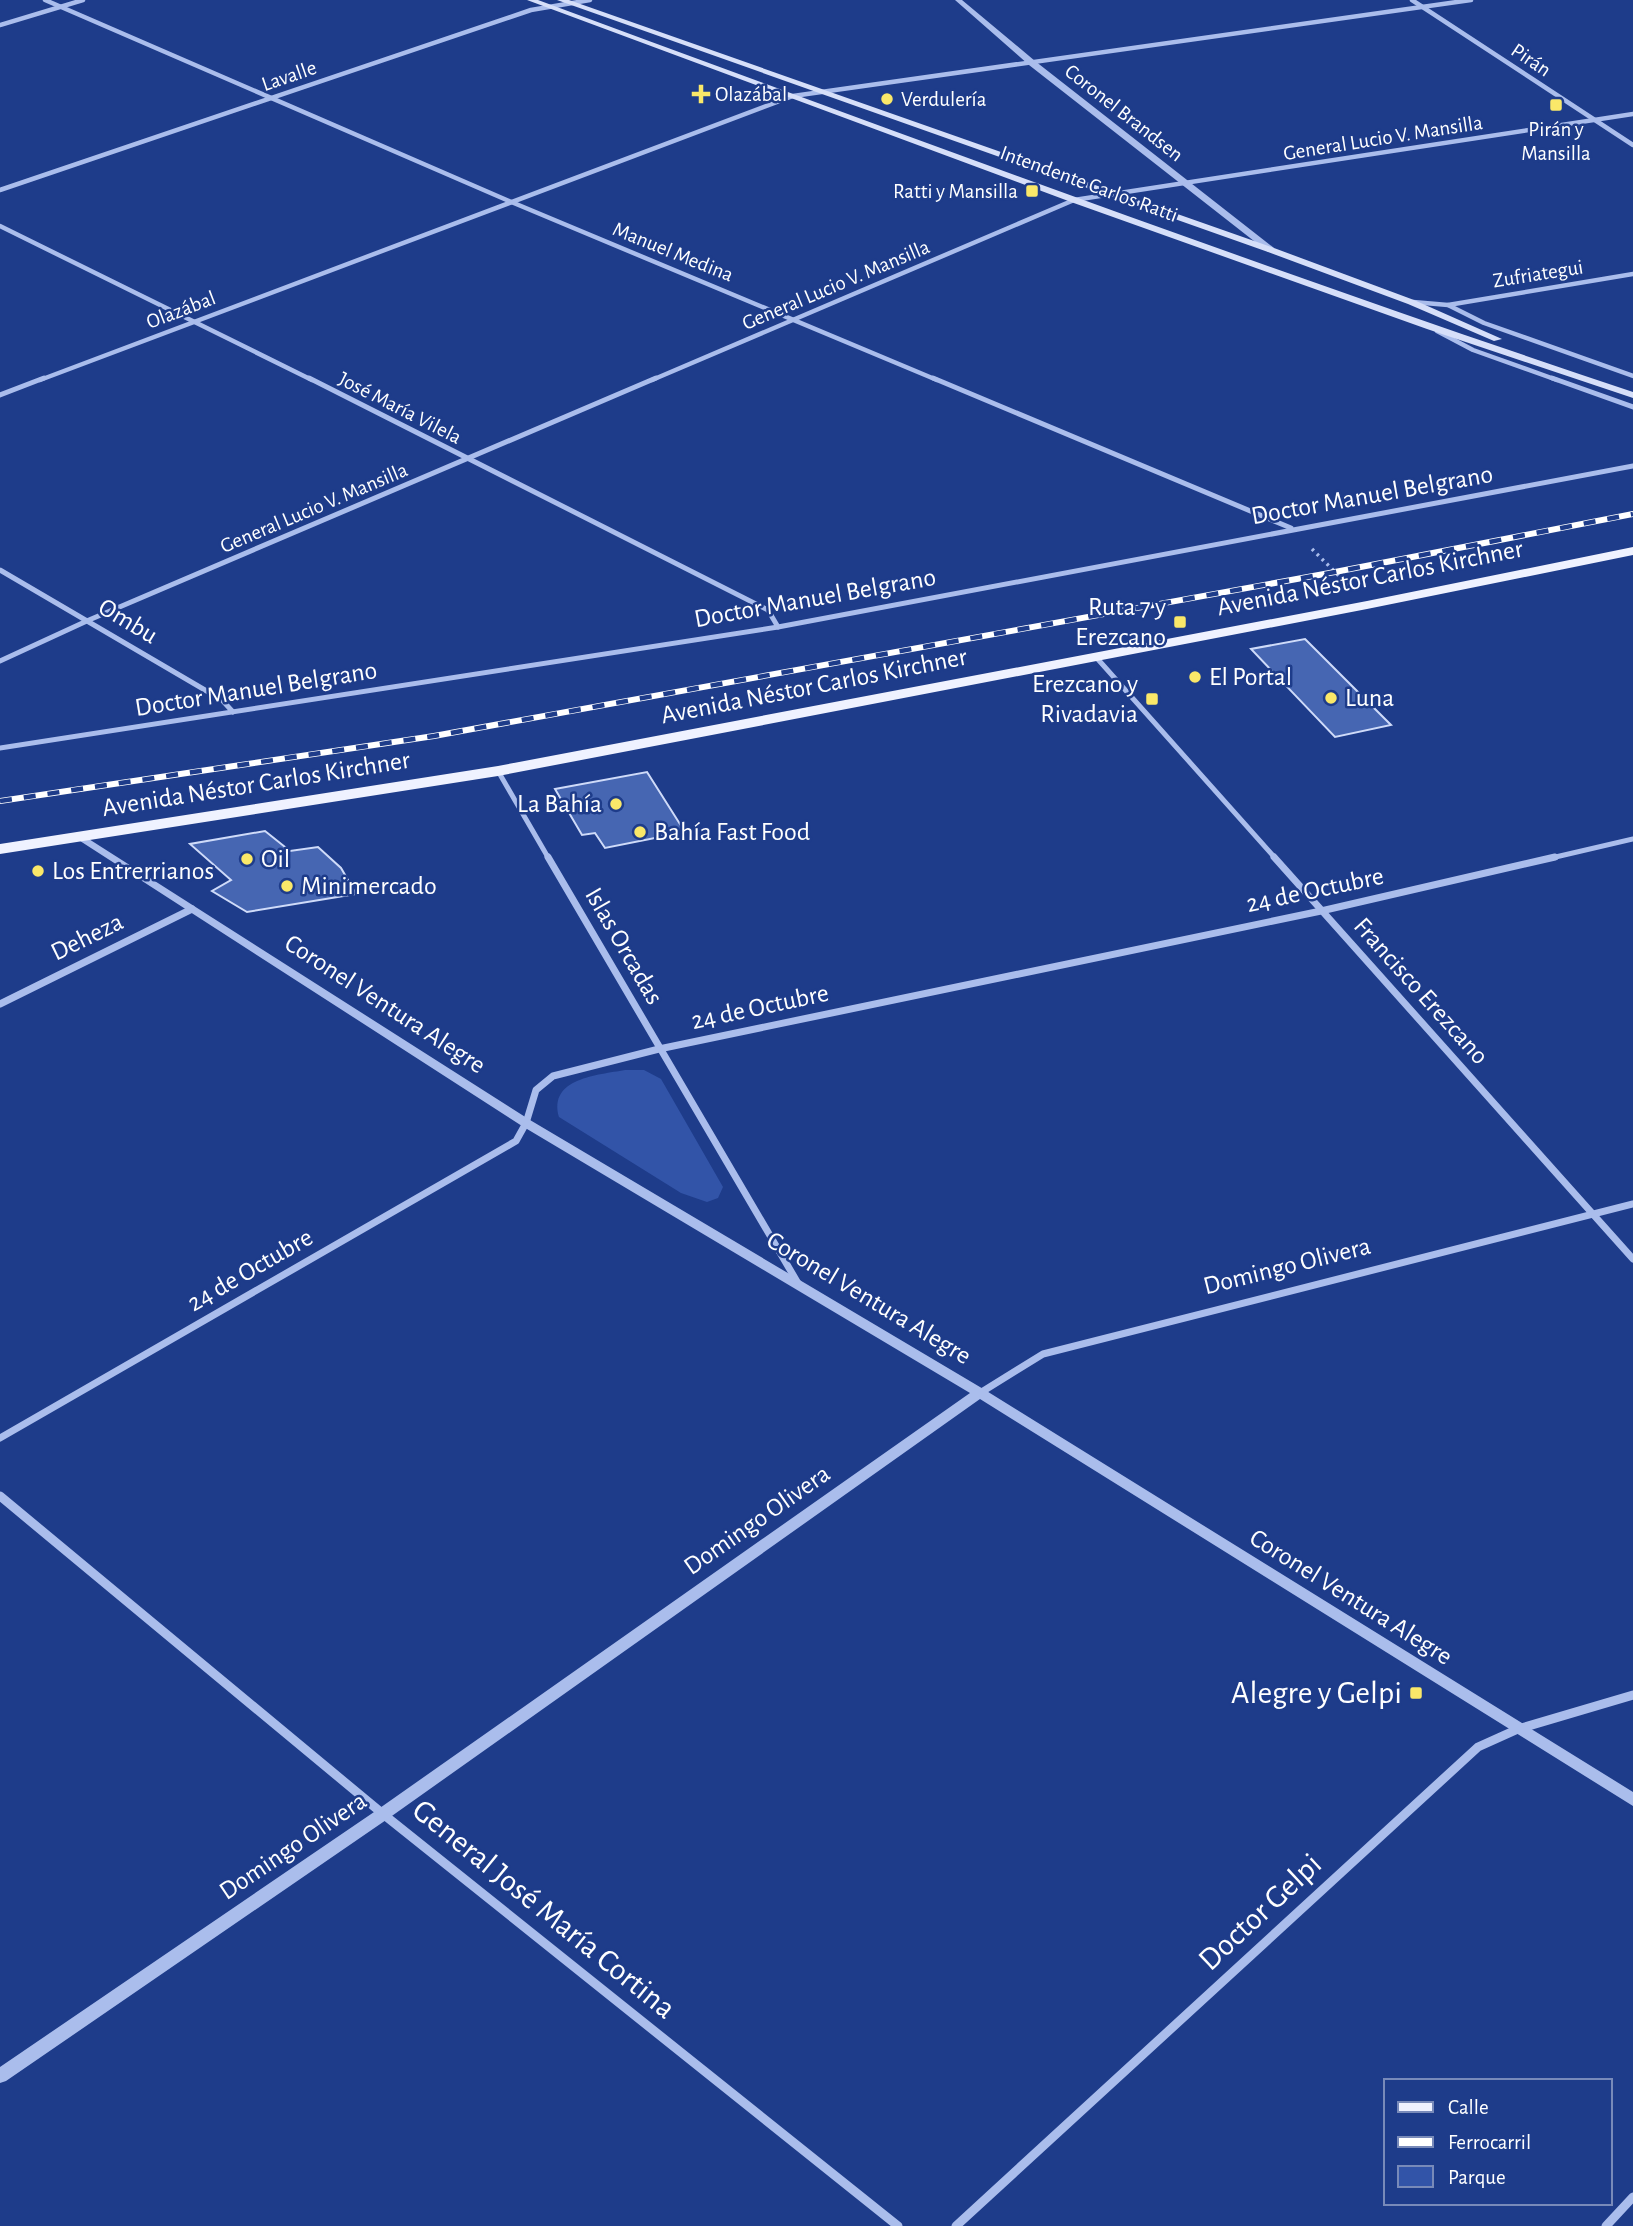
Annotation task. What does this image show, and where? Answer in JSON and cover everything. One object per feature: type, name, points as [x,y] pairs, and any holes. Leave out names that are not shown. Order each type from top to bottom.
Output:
[{"type":"main road","name":"Intendente Carlos Ratti","points":[[531,0],[1074,200],[1430,327]]},
{"type":"main road","name":"Intendente Carlos Ratti","points":[[565,1],[1271,250],[1411,302],[1500,341],[1633,388]]},
{"type":"main road","points":[[1430,327],[1633,396]]},
{"type":"main road","name":"Avenida Néstor Carlos Kirchner","points":[[0,849],[498,771],[1367,605],[1633,551]]},
{"type":"street","name":"Manuel Medina","points":[[45,0],[509,201],[1292,528]]},
{"type":"street","points":[[0,25],[83,0]]},
{"type":"street","name":"Lavalle","points":[[0,190],[546,6],[565,1],[590,0]]},
{"type":"street","name":"Coronel Brandsen","points":[[958,0],[1032,63],[1271,250]]},
{"type":"street","name":"Pirán","points":[[1412,0],[1633,145]]},
{"type":"street","name":"Olazábal","points":[[0,395],[793,96],[1471,0]]},
{"type":"street","name":"General Lucio V. Mansilla","points":[[0,661],[89,620],[1074,200],[1115,196],[1633,114]]},
{"type":"street","name":"José María Vilela","points":[[0,226],[195,321],[768,610],[778,626]]},
{"type":"street","name":"Zufriategui","points":[[1448,305],[1633,274]]},
{"type":"street","name":"Intendente Carlos Ratti","points":[[1411,302],[1448,305],[1484,323],[1633,376]]},
{"type":"street","name":"Intendente Carlos Ratti","points":[[1430,327],[1473,350],[1633,407]]},
{"type":"street","name":"Doctor Manuel Belgrano","points":[[0,748],[778,626],[1633,466]]},
{"type":"street","name":"Ombu","points":[[0,570],[222,700],[233,712]]},
{"type":"street","name":"Francisco Erezcano","points":[[1095,656],[1633,1259]]},
{"type":"street","name":"Islas Orcadas","points":[[498,771],[800,1285]]},
{"type":"street","name":"Coronel Ventura Alegre","points":[[80,837],[526,1124],[980,1393],[1633,1800]]},
{"type":"street","name":"24 de Octubre","points":[[0,1438],[516,1141],[526,1124],[536,1090],[553,1076],[659,1049],[1321,911],[1633,839]]},
{"type":"street","name":"Deheza","points":[[0,1003],[192,909]]},
{"type":"street","name":"Domingo Olivera","points":[[0,2076],[383,1814],[980,1393],[1043,1354],[1633,1204]]},
{"type":"street","name":"General José María Cortina","points":[[0,1496],[383,1814],[898,2226]]},
{"type":"street","name":"Doctor Gelpi","points":[[956,2226],[1478,1747],[1518,1729],[1633,1695]]},
{"type":"street","points":[[1606,2226],[1633,2197]]},
{"type":"path","points":[[1292,528],[1367,605]]},
{"type":"green space","points":[[625,1070],[644,1070],[661,1079],[723,1187],[718,1198],[707,1202],[681,1193],[559,1117],[558,1104],[561,1094],[568,1086],[589,1077]]},
{"type":"building","name":"Luna","points":[[1305,639],[1391,725],[1335,737],[1251,649]]},
{"type":"building","name":"La Bahía","points":[[647,772],[685,832],[605,848],[595,833],[582,835],[555,789]]},
{"type":"building","points":[[265,831],[290,851],[318,847],[341,868],[356,894],[247,912],[212,891],[231,880],[190,844]]},
{"type":"railway","points":[[0,801],[434,736],[1335,572],[1633,514]]},
{"type":"place","name":"Olazábal","points":[[701,94]]},
{"type":"place","name":"Verdulería","points":[[887,99]]},
{"type":"place","name":"Pirán y Mansilla","points":[[1556,105]]},
{"type":"place","name":"Ratti y Mansilla","points":[[1032,191]]},
{"type":"place","name":"Ruta 7 y Erezcano","points":[[1180,622]]},
{"type":"place","name":"El Portal","points":[[1195,677]]},
{"type":"place","name":"Luna","points":[[1331,698]]},
{"type":"place","name":"Erezcano y Rivadavia","points":[[1152,699]]},
{"type":"place","name":"La Bahía","points":[[616,804]]},
{"type":"place","name":"Bahía Fast Food","points":[[640,832]]},
{"type":"place","name":"Oil","points":[[247,859]]},
{"type":"place","name":"Los Entrerrianos","points":[[38,871]]},
{"type":"place","name":"Minimercado","points":[[287,886]]},
{"type":"place","name":"Alegre y Gelpi","points":[[1416,1693]]}]
